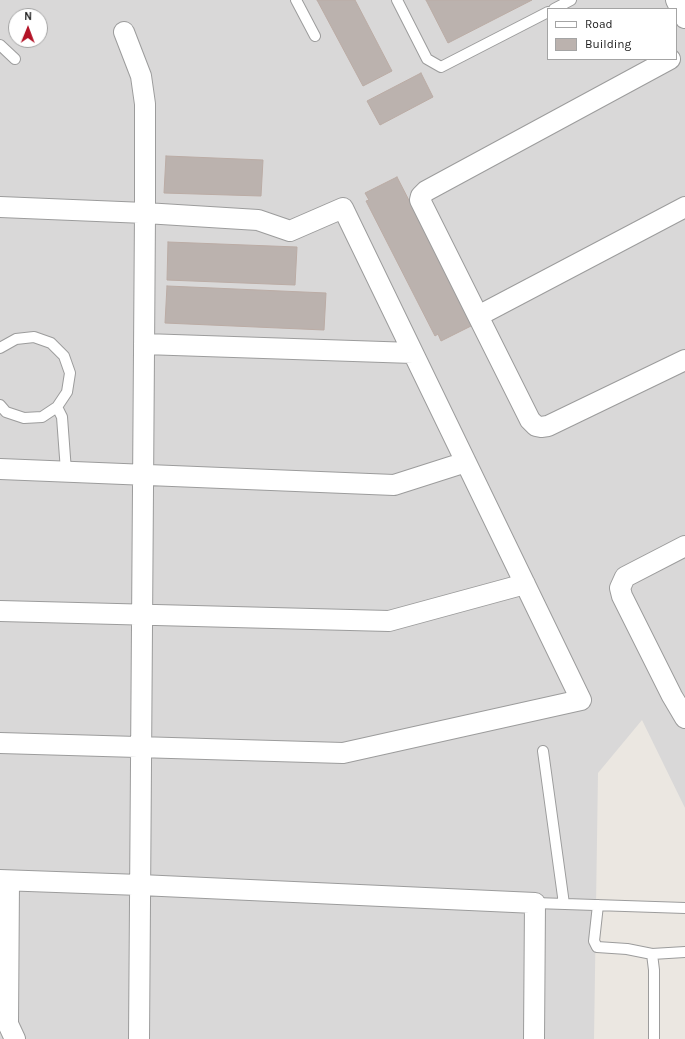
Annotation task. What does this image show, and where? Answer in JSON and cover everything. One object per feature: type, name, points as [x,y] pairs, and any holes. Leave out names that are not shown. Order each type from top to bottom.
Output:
[{"type":"street","points":[[676,0],[685,18]]},
{"type":"street","points":[[124,32],[141,76],[145,104],[138,1039]]},
{"type":"street","points":[[668,60],[426,191],[421,196],[420,200],[530,420],[536,426],[541,428],[548,426],[685,360]]},
{"type":"street","points":[[478,316],[685,206]]},
{"type":"street","points":[[0,207],[145,213],[258,220],[290,231],[343,208],[581,700],[343,753],[0,743]]},
{"type":"street","points":[[144,344],[413,353]]},
{"type":"street","points":[[0,469],[394,485],[466,462]]},
{"type":"street","points":[[685,546],[625,577],[620,588],[622,596],[679,693],[685,718]]},
{"type":"street","points":[[0,611],[142,616],[389,621],[525,584]]},
{"type":"street","points":[[14,1039],[8,1024],[5,881],[140,885],[535,903],[534,1039]]},
{"type":"lane","points":[[296,0],[315,36]]},
{"type":"lane","points":[[397,0],[427,59],[441,68],[547,13]]},
{"type":"lane","points":[[556,8],[571,0]]},
{"type":"lane","points":[[0,45],[15,59]]},
{"type":"lane","points":[[0,348],[16,339],[34,337],[51,343],[64,356],[70,373],[67,392],[57,407],[42,416],[24,418],[2,410]]},
{"type":"lane","points":[[57,407],[62,417],[66,471]]},
{"type":"lane","points":[[544,751],[564,904]]},
{"type":"lane","points":[[535,903],[685,908]]},
{"type":"lane","points":[[598,905],[594,941],[597,947],[627,948],[652,954],[685,952]]},
{"type":"lane","points":[[652,954],[654,970],[654,1039]]},
{"type":"shaded area","points":[[0,0],[685,0],[685,808],[642,720],[598,773],[594,1039],[0,1039]]},
{"type":"building","points":[[317,0],[355,0],[392,71],[363,86]]},
{"type":"building","points":[[426,0],[532,0],[448,43]]},
{"type":"building","points":[[421,73],[433,97],[380,125],[367,101]]},
{"type":"building","points":[[166,156],[263,160],[261,196],[164,193]]},
{"type":"building","points":[[397,177],[473,325],[441,341],[438,334],[435,336],[366,201],[369,200],[365,193]]},
{"type":"building","points":[[168,242],[297,247],[295,285],[167,280]]},
{"type":"building","points":[[167,286],[326,293],[324,330],[165,323]]}]
